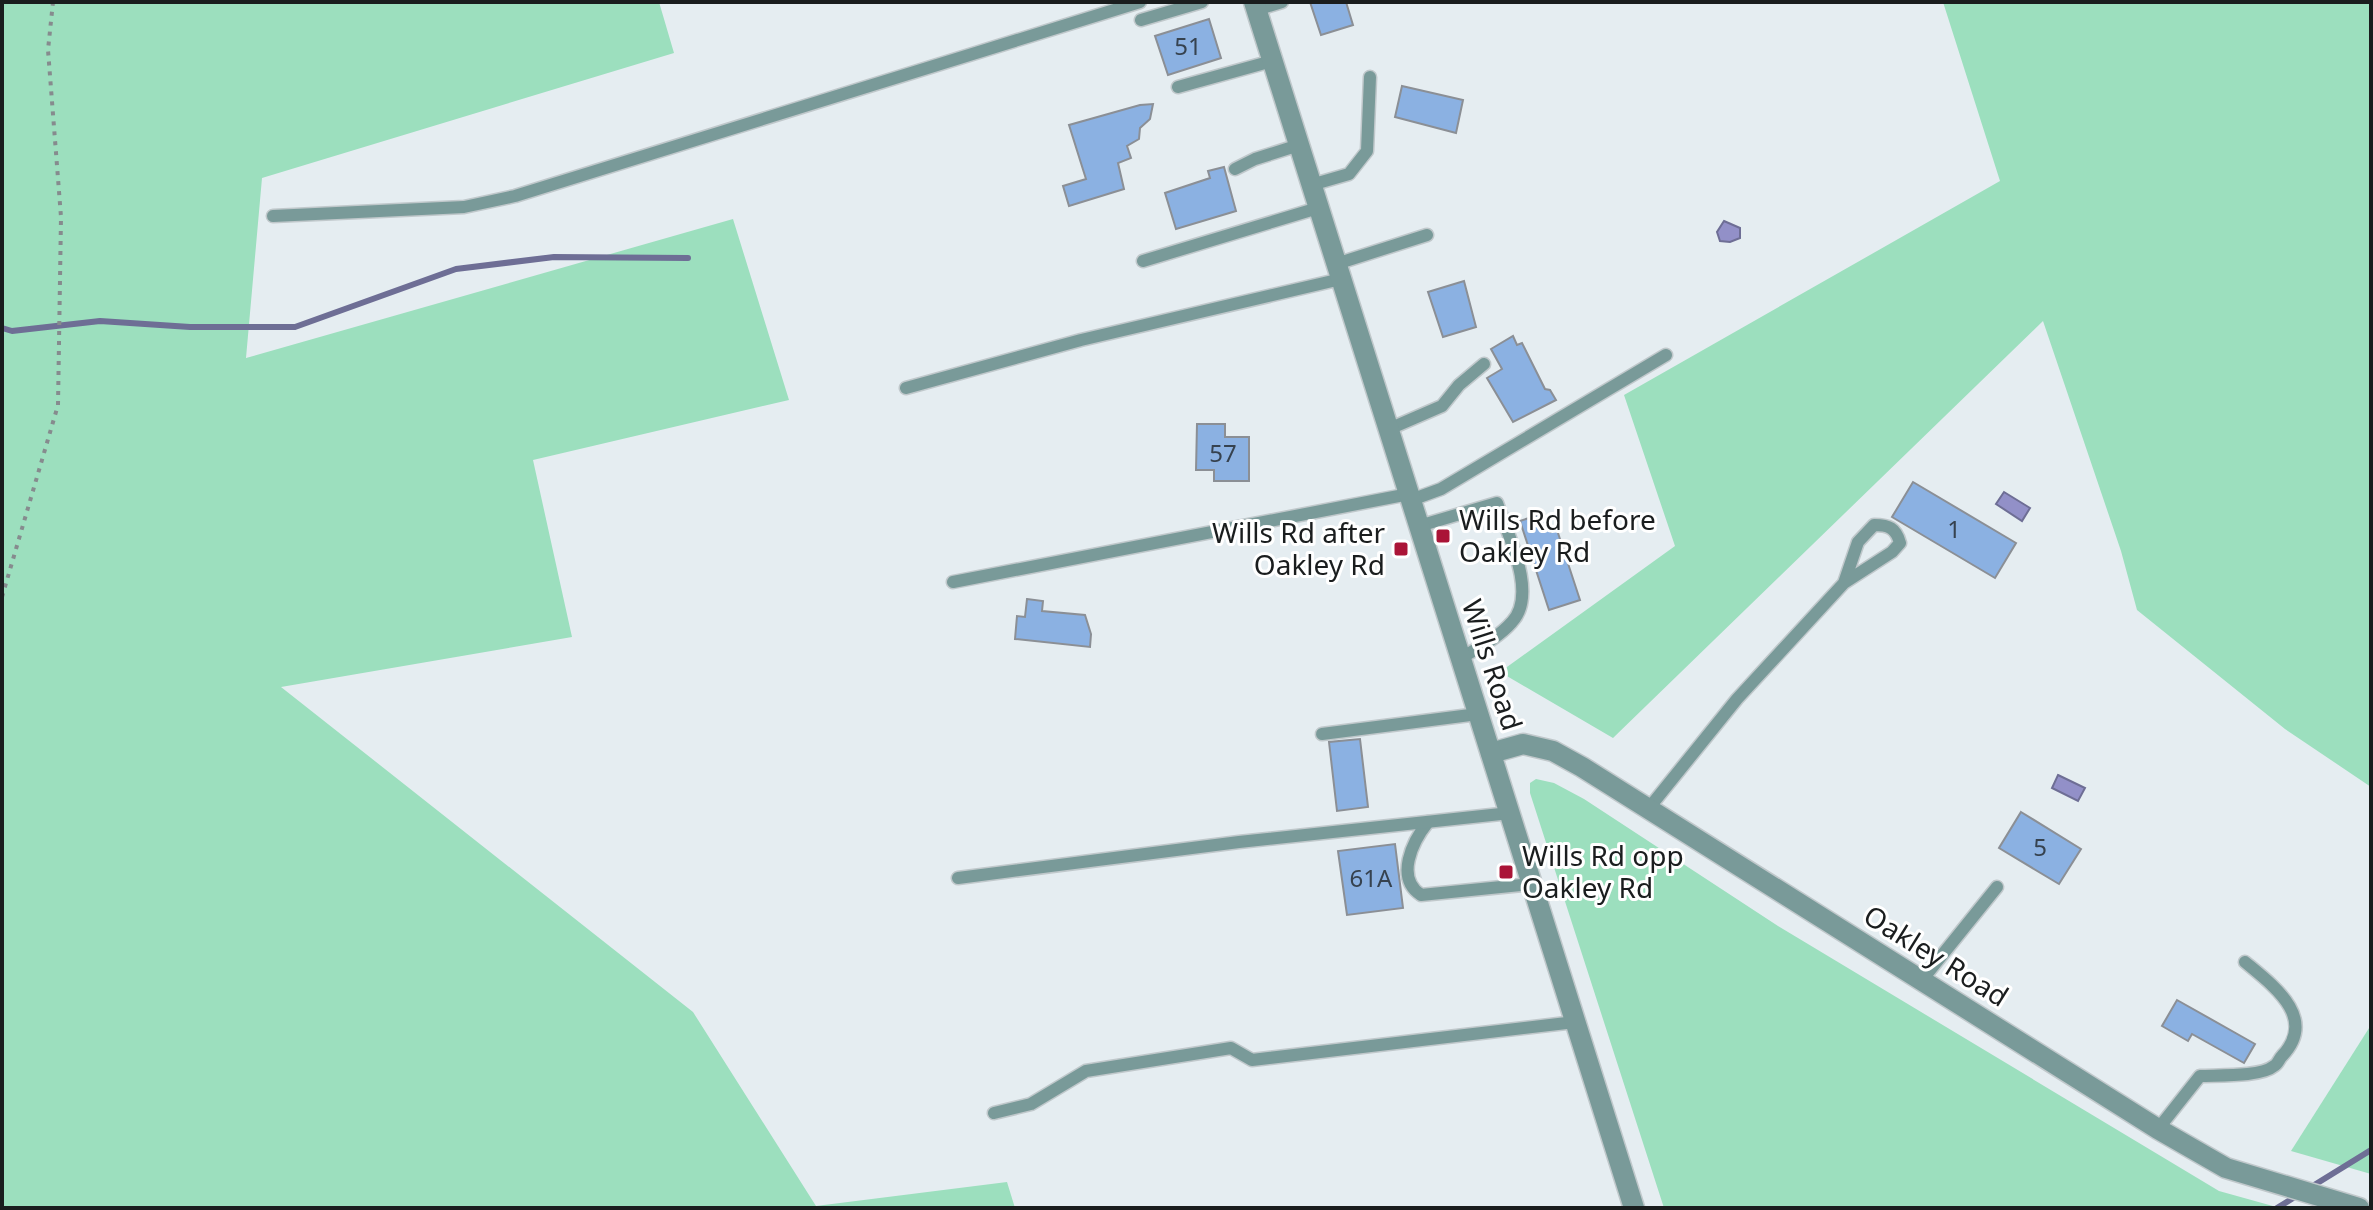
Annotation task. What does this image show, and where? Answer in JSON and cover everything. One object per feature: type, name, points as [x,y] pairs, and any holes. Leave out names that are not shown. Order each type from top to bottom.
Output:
[{"type":"street","name":"Wills Road","points":[[1255,6],[1634,1208]]},
{"type":"street","name":"Oakley Road","points":[[1491,753],[1523,744],[1553,751],[1649,808],[2158,1129],[2226,1168],[2359,1208]]},
{"type":"lane","points":[[273,216],[464,207],[515,196],[1140,2]]},
{"type":"lane","points":[[1141,20],[1202,2]]},
{"type":"lane","points":[[1255,6],[1282,2]]},
{"type":"lane","points":[[1178,87],[1272,61]]},
{"type":"lane","points":[[1311,185],[1349,174],[1367,151],[1370,77]]},
{"type":"lane","points":[[1235,169],[1299,145]]},
{"type":"lane","points":[[1143,261],[1318,208]]},
{"type":"lane","points":[[906,388],[1339,272],[1427,235]]},
{"type":"lane","points":[[953,582],[1441,489],[1666,355]]},
{"type":"lane","points":[[1389,429],[1442,406],[1459,385],[1484,364]]},
{"type":"lane","points":[[1419,526],[1497,503],[1518,567],[1523,597],[1519,613],[1495,637],[1461,658]]},
{"type":"lane","points":[[1649,808],[1737,699],[1844,583],[1892,552],[1900,543],[1897,533],[1888,525],[1874,525],[1858,542],[1844,583]]},
{"type":"lane","points":[[1322,734],[1478,714]]},
{"type":"lane","points":[[958,878],[1510,813]]},
{"type":"lane","points":[[1428,822],[1413,844],[1408,868],[1407,880],[1412,889],[1421,895],[1532,884]]},
{"type":"lane","points":[[1922,980],[1997,887]]},
{"type":"lane","points":[[2158,1129],[2200,1076],[2256,1072],[2274,1067],[2291,1048],[2297,1026],[2291,1009],[2280,990],[2245,962]]},
{"type":"lane","points":[[994,1113],[1031,1104],[1086,1071],[1101,1068],[1231,1048],[1252,1060],[1575,1022]]},
{"type":"path","points":[[2,597],[58,405],[61,217],[48,50],[53,2]]},
{"type":"green space","points":[[2,2],[659,2],[674,53],[262,178],[246,358],[733,219],[789,400],[533,460],[572,637],[281,687],[693,1012],[816,1206],[1007,1182],[1015,1208],[2,1208]]},
{"type":"green space","points":[[1943,2],[2371,2],[2371,787],[2285,729],[2137,610],[2121,551],[2043,321],[1613,738],[1500,672],[1675,546],[1624,395],[2000,181]]},
{"type":"green space","points":[[1536,779],[1554,783],[1584,799],[1778,926],[2219,1191],[2280,1208],[1664,1208],[1530,793],[1530,783]]},
{"type":"green space","points":[[2371,1025],[2371,1174],[2291,1151]]},
{"type":"water","points":[[1724,221],[1740,228],[1740,238],[1730,242],[1720,241],[1717,232]]},
{"type":"water","points":[[2004,492],[2030,508],[2022,521],[1996,504]]},
{"type":"water","points":[[2058,775],[2085,788],[2078,801],[2052,788]]},
{"type":"building","points":[[1310,2],[1346,2],[1353,25],[1321,35]]},
{"type":"building","points":[[1209,19],[1221,58],[1168,75],[1155,36]]},
{"type":"building","points":[[1402,86],[1463,100],[1456,133],[1395,117]]},
{"type":"building","points":[[1153,104],[1150,119],[1140,128],[1139,139],[1127,146],[1131,158],[1118,163],[1124,189],[1069,206],[1063,186],[1086,179],[1069,125]]},
{"type":"building","points":[[1224,167],[1236,211],[1176,229],[1165,193],[1210,178],[1208,171]]},
{"type":"building","points":[[1464,281],[1476,327],[1443,337],[1428,292]]},
{"type":"building","points":[[1513,336],[1517,345],[1522,343],[1545,389],[1550,390],[1556,400],[1513,422],[1487,378],[1502,369],[1491,349]]},
{"type":"building","points":[[1197,424],[1225,424],[1225,437],[1249,437],[1249,481],[1214,481],[1214,470],[1196,470]]},
{"type":"building","points":[[1913,482],[2016,543],[1995,578],[1892,517]]},
{"type":"building","points":[[1544,513],[1551,532],[1557,530],[1580,600],[1549,610],[1520,521]]},
{"type":"building","points":[[1027,599],[1043,601],[1042,611],[1085,615],[1091,634],[1090,647],[1015,639],[1017,616],[1025,617]]},
{"type":"building","points":[[1360,739],[1368,807],[1337,811],[1329,742]]},
{"type":"building","points":[[2021,812],[2081,849],[2059,884],[1999,848]]},
{"type":"building","points":[[1395,844],[1403,908],[1347,915],[1338,851]]},
{"type":"building","points":[[2177,1000],[2255,1044],[2244,1063],[2192,1034],[2188,1041],[2162,1026]]},
{"type":"waterway","points":[[2,328],[12,331],[100,321],[190,327],[295,327],[456,269],[554,257],[688,258]]},
{"type":"waterway","points":[[2311,1187],[2371,1150]]},
{"type":"waterway","points":[[2277,1208],[2298,1195]]},
{"type":"place","name":"Wills Rd before Oakley Rd","points":[[1443,536]]},
{"type":"place","name":"Wills Rd after Oakley Rd","points":[[1401,549]]},
{"type":"place","name":"Wills Rd opp Oakley Rd","points":[[1506,872]]}]
